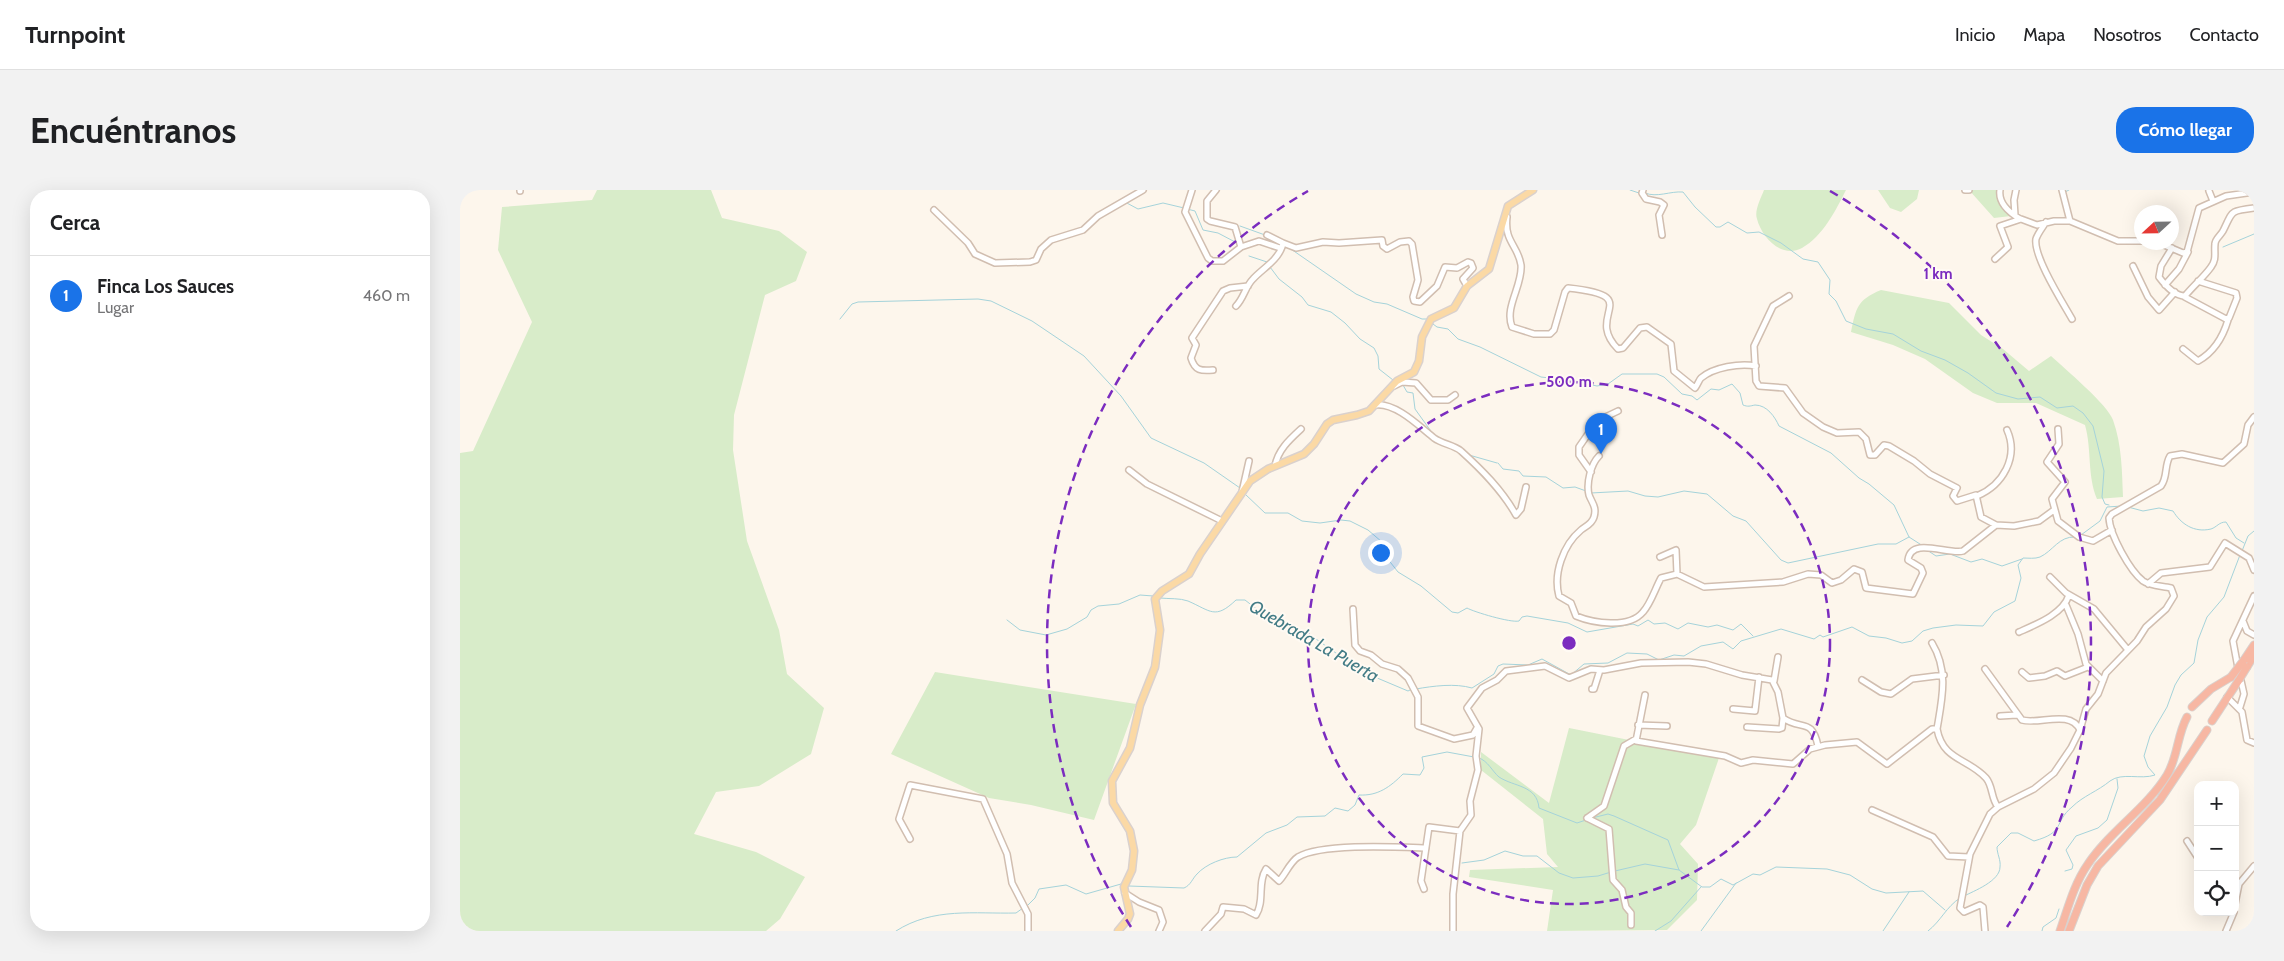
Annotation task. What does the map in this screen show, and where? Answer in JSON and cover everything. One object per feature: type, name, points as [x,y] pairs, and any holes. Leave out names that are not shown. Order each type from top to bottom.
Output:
[{"type":"highway","points":[[2212,721],[2239,680],[2254,645]]},
{"type":"highway","points":[[2192,708],[2211,689],[2231,677],[2254,655]]},
{"type":"highway","points":[[2060,931],[2073,892],[2088,864],[2146,802],[2170,770],[2179,736],[2187,717]]},
{"type":"highway","points":[[2069,931],[2087,885],[2098,866],[2160,800],[2207,730]]},
{"type":"main road","points":[[1118,931],[1130,914],[1124,892],[1133,863],[1134,851],[1130,831],[1113,804],[1112,781],[1130,748],[1140,705],[1155,667],[1160,630],[1155,599],[1189,574],[1222,521],[1255,477],[1309,450],[1322,431],[1333,420],[1358,415],[1374,405],[1397,381],[1412,373],[1418,367],[1422,337],[1431,319],[1454,308],[1467,286],[1489,269],[1508,206],[1534,190]]},
{"type":"street","points":[[934,210],[968,243],[975,254],[995,264],[1030,262],[1036,260],[1041,249],[1051,240],[1083,230],[1098,216],[1143,190]]},
{"type":"street","points":[[1192,190],[1185,212],[1208,258],[1212,261],[1223,261],[1241,247],[1259,241],[1275,247],[1282,245]]},
{"type":"street","points":[[1216,190],[1207,201],[1208,219],[1235,227],[1241,247]]},
{"type":"street","points":[[1643,190],[1642,194],[1646,199],[1660,202],[1664,205],[1659,216],[1662,235]]},
{"type":"street","points":[[2000,190],[2001,201],[2018,218],[2037,225],[2046,222],[2070,221],[2118,241],[2134,241]]},
{"type":"street","points":[[2016,190],[2014,200],[2018,218]]},
{"type":"street","points":[[2062,190],[2070,221]]},
{"type":"street","points":[[2209,191],[2213,201]]},
{"type":"street","points":[[2165,285],[2178,269],[2188,252],[2199,208],[2226,196],[2254,192]]},
{"type":"street","points":[[1508,206],[1506,232],[1521,266],[1513,301],[1512,328],[1534,334],[1550,334],[1554,330],[1561,299],[1567,289],[1597,292],[1606,295],[1610,300],[1606,330],[1609,338],[1618,349],[1623,348],[1640,328],[1648,326],[1671,344],[1674,370],[1694,387],[1704,376],[1721,369],[1735,365],[1756,366]]},
{"type":"street","points":[[2183,296],[2211,267],[2215,258],[2216,240],[2223,231],[2227,219],[2236,212],[2254,208]]},
{"type":"street","points":[[1995,259],[2008,248],[2000,226],[2018,218]]},
{"type":"street","points":[[2046,222],[2038,234],[2036,247],[2048,276],[2072,319]]},
{"type":"street","points":[[1267,235],[1282,245],[1296,248],[1323,242],[1339,243],[1382,240],[1383,246],[1387,249],[1400,242],[1409,241],[1412,244],[1418,280],[1414,301],[1420,302],[1434,289],[1443,268],[1447,266],[1457,268],[1468,262],[1472,263],[1473,268],[1463,279],[1467,286]]},
{"type":"street","points":[[1236,306],[1245,295],[1248,286],[1278,256],[1282,245]]},
{"type":"street","points":[[2171,250],[2161,266],[2159,277],[2165,285],[2228,320]]},
{"type":"street","points":[[2176,250],[2183,253],[2188,252]]},
{"type":"street","points":[[2133,266],[2148,297],[2159,310],[2175,292]]},
{"type":"street","points":[[2183,349],[2193,359],[2198,361],[2203,358],[2218,343],[2225,332],[2237,298],[2236,293],[2198,280]]},
{"type":"street","points":[[1213,370],[1199,370],[1195,367],[1191,358],[1196,345],[1192,338],[1223,291],[1230,288],[1248,286]]},
{"type":"street","points":[[1789,296],[1773,306],[1770,316],[1758,337],[1754,350],[1756,382],[1759,386],[1786,389],[1803,413],[1829,431],[1842,433],[1859,432],[1866,440],[1870,455],[1875,455],[1886,445],[1914,461],[1930,474],[1957,488],[1953,497],[1957,502],[1992,489],[2009,466],[2011,440],[2007,430]]},
{"type":"street","points":[[1391,387],[1402,382],[1416,383],[1431,400],[1448,400],[1455,395]]},
{"type":"street","points":[[1374,405],[1386,405],[1425,429],[1437,440],[1461,450],[1504,495],[1516,515],[1522,506],[1526,487]]},
{"type":"street","points":[[1592,475],[1579,455],[1579,447],[1597,421],[1618,411]]},
{"type":"street","points":[[1985,931],[1985,909],[1980,905],[1963,912],[1960,908],[1969,856],[1986,820],[1998,807],[2034,789],[2054,773],[2080,730],[2085,710],[2098,694],[2106,673],[2128,650],[2146,627],[2166,609],[2174,596],[2171,588],[2148,584],[2138,575],[2123,555],[2112,530],[2110,518],[2112,514],[2128,507],[2162,484],[2165,477],[2165,464],[2170,456],[2182,454],[2220,463],[2225,462],[2244,444],[2248,424],[2254,417]]},
{"type":"street","points":[[1275,466],[1286,443],[1301,429]]},
{"type":"street","points":[[2058,429],[2059,444],[2047,462],[2065,482],[2054,495],[2054,510],[2058,521],[2078,537],[2093,541],[2112,530]]},
{"type":"street","points":[[1599,456],[1592,463],[1589,492],[1595,508],[1594,518],[1572,541],[1558,566],[1558,592],[1560,598],[1571,603],[1579,618],[1602,623],[1616,623],[1642,613],[1661,578],[1678,574],[1704,586],[1783,582],[1808,574],[1819,574],[1832,583],[1841,580],[1854,569],[1862,572],[1863,585],[1868,589],[1912,595],[1923,573],[1921,568],[1908,560],[1909,555],[1916,549],[1922,547],[1956,552],[1963,551],[1996,525]]},
{"type":"street","points":[[1242,493],[1249,461]]},
{"type":"street","points":[[1129,470],[1147,484],[1222,521]]},
{"type":"street","points":[[1977,496],[1980,517],[1996,525],[2014,526],[2023,523],[2034,523],[2054,510]]},
{"type":"street","points":[[2148,584],[2161,573],[2210,567],[2224,544],[2252,561],[2254,570]]},
{"type":"street","points":[[1660,557],[1676,550],[1678,574]]},
{"type":"street","points":[[2050,577],[2069,595],[2094,609],[2128,650]]},
{"type":"street","points":[[2019,632],[2041,622],[2066,605],[2069,595]]},
{"type":"street","points":[[2254,596],[2236,633],[2233,647],[2244,694],[2240,707],[2247,740],[2254,743]]},
{"type":"street","points":[[2066,605],[2078,634],[2084,660],[2088,668],[2103,681]]},
{"type":"street","points":[[1353,609],[1355,645],[1360,651],[1371,655],[1382,664],[1397,668],[1408,678],[1419,702],[1418,726],[1455,739],[1474,735],[1477,724]]},
{"type":"street","points":[[2243,621],[2247,631],[2254,635]]},
{"type":"street","points":[[2236,633],[2247,631]]},
{"type":"street","points":[[1932,643],[1938,652],[1944,675],[1937,729],[1940,739],[1946,750],[1986,778],[1998,807]]},
{"type":"street","points":[[1747,727],[1782,728],[1783,718],[1774,681],[1778,657]]},
{"type":"street","points":[[1453,931],[1452,894],[1460,831],[1471,812],[1470,801],[1478,770],[1476,756],[1479,730],[1467,708],[1482,689],[1506,671],[1545,666],[1570,678],[1587,670],[1600,670],[1641,662],[1706,664],[1774,681]]},
{"type":"street","points":[[2022,672],[2029,678],[2044,676],[2057,671],[2064,676],[2088,668]]},
{"type":"street","points":[[1985,669],[2022,720],[2026,722],[2063,718],[2074,722],[2080,730]]},
{"type":"street","points":[[1592,689],[1594,689],[1600,670]]},
{"type":"street","points":[[1862,680],[1881,692],[1891,694],[1912,679],[1944,675]]},
{"type":"street","points":[[1733,709],[1755,711],[1759,677]]},
{"type":"street","points":[[1636,739],[1645,695]]},
{"type":"street","points":[[2227,697],[2240,707]]},
{"type":"street","points":[[2000,716],[2018,715]]},
{"type":"street","points":[[1783,718],[1810,727],[1815,734],[1818,746]]},
{"type":"street","points":[[1638,725],[1667,726]]},
{"type":"street","points":[[1636,739],[1637,741],[1724,756],[1741,763],[1754,760],[1793,764],[1807,750],[1818,746],[1858,743],[1887,764],[1932,730],[1937,729]]},
{"type":"street","points":[[1631,925],[1630,913],[1626,907],[1622,890],[1613,880],[1608,828],[1589,819],[1604,806],[1624,746],[1636,739]]},
{"type":"street","points":[[910,839],[899,819],[910,786],[984,799],[1007,854],[1012,882],[1028,914],[1028,931]]},
{"type":"street","points":[[1872,810],[1934,837],[1948,856],[1969,856]]},
{"type":"street","points":[[1424,889],[1421,881],[1428,827],[1460,831]]},
{"type":"street","points":[[2187,841],[2194,852]]},
{"type":"street","points":[[1205,931],[1220,915],[1223,907],[1244,909],[1256,915],[1260,907],[1261,887],[1266,869],[1279,881],[1297,857],[1316,852],[1370,846],[1426,848]]},
{"type":"street","points":[[2239,882],[2254,866]]},
{"type":"street","points":[[1124,892],[1139,902],[1159,910],[1162,922],[1159,931]]},
{"type":"street","points":[[2226,931],[2232,916]]},
{"type":"green space","points":[[597,190],[711,190],[722,218],[779,231],[807,252],[796,281],[765,295],[734,415],[733,450],[747,541],[779,630],[787,674],[824,708],[811,754],[759,786],[716,792],[694,834],[756,852],[805,877],[780,919],[766,931],[460,931],[460,453],[473,451],[532,322],[498,250],[502,207],[592,200]]},
{"type":"green space","points":[[1764,190],[1846,190],[1823,230],[1802,248],[1795,251],[1787,251],[1780,249],[1768,239],[1757,219],[1756,212]]},
{"type":"green space","points":[[1878,190],[1919,190],[1917,199],[1901,212],[1890,208]]},
{"type":"green space","points":[[1969,190],[1997,190],[1999,203],[2011,216],[1994,218]]},
{"type":"green space","points":[[1881,290],[1949,303],[1981,335],[2003,349],[2029,371],[2051,356],[2095,396],[2113,420],[2120,449],[2123,497],[2097,499],[2092,481],[2085,425],[2036,403],[1997,403],[1973,393],[1925,359],[1893,345],[1851,332],[1856,311],[1862,301]]},
{"type":"green space","points":[[935,672],[1136,704],[1094,820],[1031,805],[989,798],[891,754]]},
{"type":"green space","points":[[1569,728],[1719,758],[1696,825],[1680,844],[1698,864],[1697,900],[1667,930],[1547,931],[1553,890],[1469,877],[1470,870],[1558,867],[1547,854],[1543,819],[1481,770],[1481,752],[1549,803]]},
{"type":"waterway","points":[[1630,190],[1639,193]]},
{"type":"waterway","points":[[2065,192],[2069,190]]},
{"type":"waterway","points":[[1645,193],[1654,195],[1683,192],[1695,207],[1716,227],[1720,227],[1728,222],[1747,233],[1759,232],[1781,243],[1803,259],[1818,262],[1830,280],[1829,294],[1836,301],[1846,321],[1866,329],[1893,334],[1921,351],[1945,360],[1968,373],[1996,393],[2018,399],[2040,397],[2057,408],[2073,406],[2083,413],[2093,426],[2104,471],[2102,497],[2105,504],[2109,505]]},
{"type":"waterway","points":[[1125,202],[1138,209],[1163,203],[1184,208]]},
{"type":"waterway","points":[[1187,209],[1195,211],[1203,230],[1218,233],[1237,243]]},
{"type":"waterway","points":[[1240,226],[1265,235]]},
{"type":"waterway","points":[[2223,247],[2254,234]]},
{"type":"waterway","points":[[1288,247],[1356,294],[1374,302],[1387,304],[1422,319],[1428,319]]},
{"type":"waterway","points":[[1249,256],[1267,262]]},
{"type":"waterway","points":[[1270,267],[1279,279],[1302,297],[1308,305],[1331,312],[1360,339],[1374,348],[1378,356],[1379,369],[1393,380]]},
{"type":"waterway","points":[[840,319],[852,304],[858,302],[978,299],[991,301],[1032,321],[1084,356],[1121,396],[1151,438],[1204,463],[1240,488]]},
{"type":"waterway","points":[[1433,324],[1437,327],[1448,329],[1458,339],[1480,347],[1541,377],[1597,386],[1608,384],[1622,374],[1657,374],[1664,377],[1682,394],[1692,396],[1697,400],[1711,389],[1719,390],[1732,384],[1740,393],[1743,405],[1755,405],[1767,409],[1779,426],[1831,453],[1894,505],[1909,537],[1923,546]]},
{"type":"waterway","points":[[1403,385],[1407,392],[1413,393],[1415,409],[1433,434]]},
{"type":"waterway","points":[[1469,455],[1497,463]]},
{"type":"waterway","points":[[1498,463],[1503,469],[1519,471],[1523,476],[1546,477],[1563,488],[1575,487],[1586,491]]},
{"type":"waterway","points":[[1591,493],[1628,491],[1645,496],[1658,497],[1684,491],[1707,494],[1733,516],[1746,521],[1781,560],[1788,563],[1878,544],[1896,544],[1909,537]]},
{"type":"waterway","points":[[1245,494],[1265,513],[1288,513],[1302,521],[1320,523],[1341,520],[1350,521],[1368,530],[1382,542],[1387,558],[1398,572],[1421,586],[1452,612],[1458,613],[1467,608],[1493,617],[1515,621],[1519,621],[1522,617],[1527,616],[1568,623],[1587,632],[1633,624],[1638,626],[1648,620],[1654,624],[1665,623],[1678,629],[1688,623],[1708,627],[1717,625],[1733,630],[1741,624],[1753,636]]},
{"type":"waterway","name":"Quebrada La Puerta","points":[[2081,535],[2100,521],[2107,507],[2122,506]]},
{"type":"waterway","name":"Quebrada La Puerta","points":[[2128,507],[2143,511],[2159,508],[2173,511],[2184,523],[2199,530],[2211,529],[2226,522],[2236,538],[2244,543]]},
{"type":"waterway","name":"Quebrada La Puerta","points":[[2242,551],[2248,536],[2254,531]]},
{"type":"waterway","name":"Quebrada La Puerta","points":[[1416,689],[1451,685],[1472,688],[1494,674],[1498,666],[1503,664],[1528,665],[1542,659],[1571,675],[1584,664],[1608,663],[1627,653],[1647,654],[1659,660],[1674,655],[1684,656],[1701,646],[1723,642],[1733,649],[1741,641],[1781,629],[1814,639],[1820,635],[1823,637],[1852,627],[1869,636],[1886,638],[1902,643],[1912,641],[1923,631],[1933,628],[1956,625],[1983,626],[1994,612],[2015,601],[2021,578],[2018,565],[2023,558],[2040,557],[2060,541],[2069,537],[2075,537]]},
{"type":"waterway","points":[[1927,550],[1936,556],[1950,554],[1971,562],[1982,559],[2002,566],[2022,559]]},
{"type":"waterway","points":[[1964,896],[1986,885],[1996,877],[2000,864],[1997,847],[2011,833],[2018,833],[2034,841],[2044,838],[2055,831],[2066,813],[2076,803],[2115,778],[2155,775],[2148,767],[2144,756],[2150,736],[2167,707],[2181,675],[2194,663],[2198,640],[2207,617],[2224,597],[2240,555]]},
{"type":"waterway","name":"Quebrada La Puerta","points":[[1007,620],[1020,630],[1046,635],[1067,629],[1087,617],[1091,610],[1098,606],[1119,604],[1140,595],[1153,596]]},
{"type":"waterway","name":"Quebrada La Puerta","points":[[1160,598],[1185,600],[1213,612],[1223,610],[1236,600],[1245,600],[1263,614],[1289,627],[1306,632],[1363,672],[1408,691],[1412,689]]},
{"type":"waterway","points":[[1129,886],[1184,888],[1205,867],[1221,860],[1237,857],[1266,833],[1287,825],[1297,817],[1325,816],[1335,808],[1348,811],[1355,805],[1359,795],[1372,794],[1383,790],[1403,774],[1420,775],[1424,768],[1422,757],[1447,752],[1474,757]]},
{"type":"waterway","points":[[1479,758],[1499,777],[1524,788],[1534,795],[1539,808],[1577,823],[1586,820]]},
{"type":"waterway","points":[[2065,871],[2072,869],[2073,865],[2066,850],[2076,836],[2098,828],[2107,820],[2118,788],[2117,779]]},
{"type":"waterway","points":[[1592,818],[1608,814],[1668,840],[1679,870],[1702,887],[1710,887],[1721,879],[1733,885],[1753,874],[1760,875],[1776,867],[1827,869],[1850,875],[1872,889],[1886,893],[1923,891],[1945,910]]},
{"type":"waterway","points":[[1462,863],[1484,860],[1505,851],[1523,856],[1537,856],[1559,873],[1573,878],[1598,876],[1611,872]]},
{"type":"waterway","points":[[1615,871],[1645,864],[1679,870]]},
{"type":"waterway","points":[[1701,931],[1736,883]]},
{"type":"waterway","points":[[1027,906],[1035,898],[1039,889],[1066,885],[1086,894],[1121,884]]},
{"type":"waterway","points":[[1655,931],[1671,921],[1701,887]]},
{"type":"waterway","points":[[1883,931],[1909,892]]},
{"type":"waterway","points":[[1928,931],[1960,898]]},
{"type":"waterway","points":[[896,931],[910,923],[939,915],[954,913],[1016,913],[1023,908]]},
{"type":"waterway","points":[[2042,931],[2043,927],[2056,918],[2059,909]]},
{"type":"place","name":"Finca Los Sauces","points":[[1601,454]]}]
